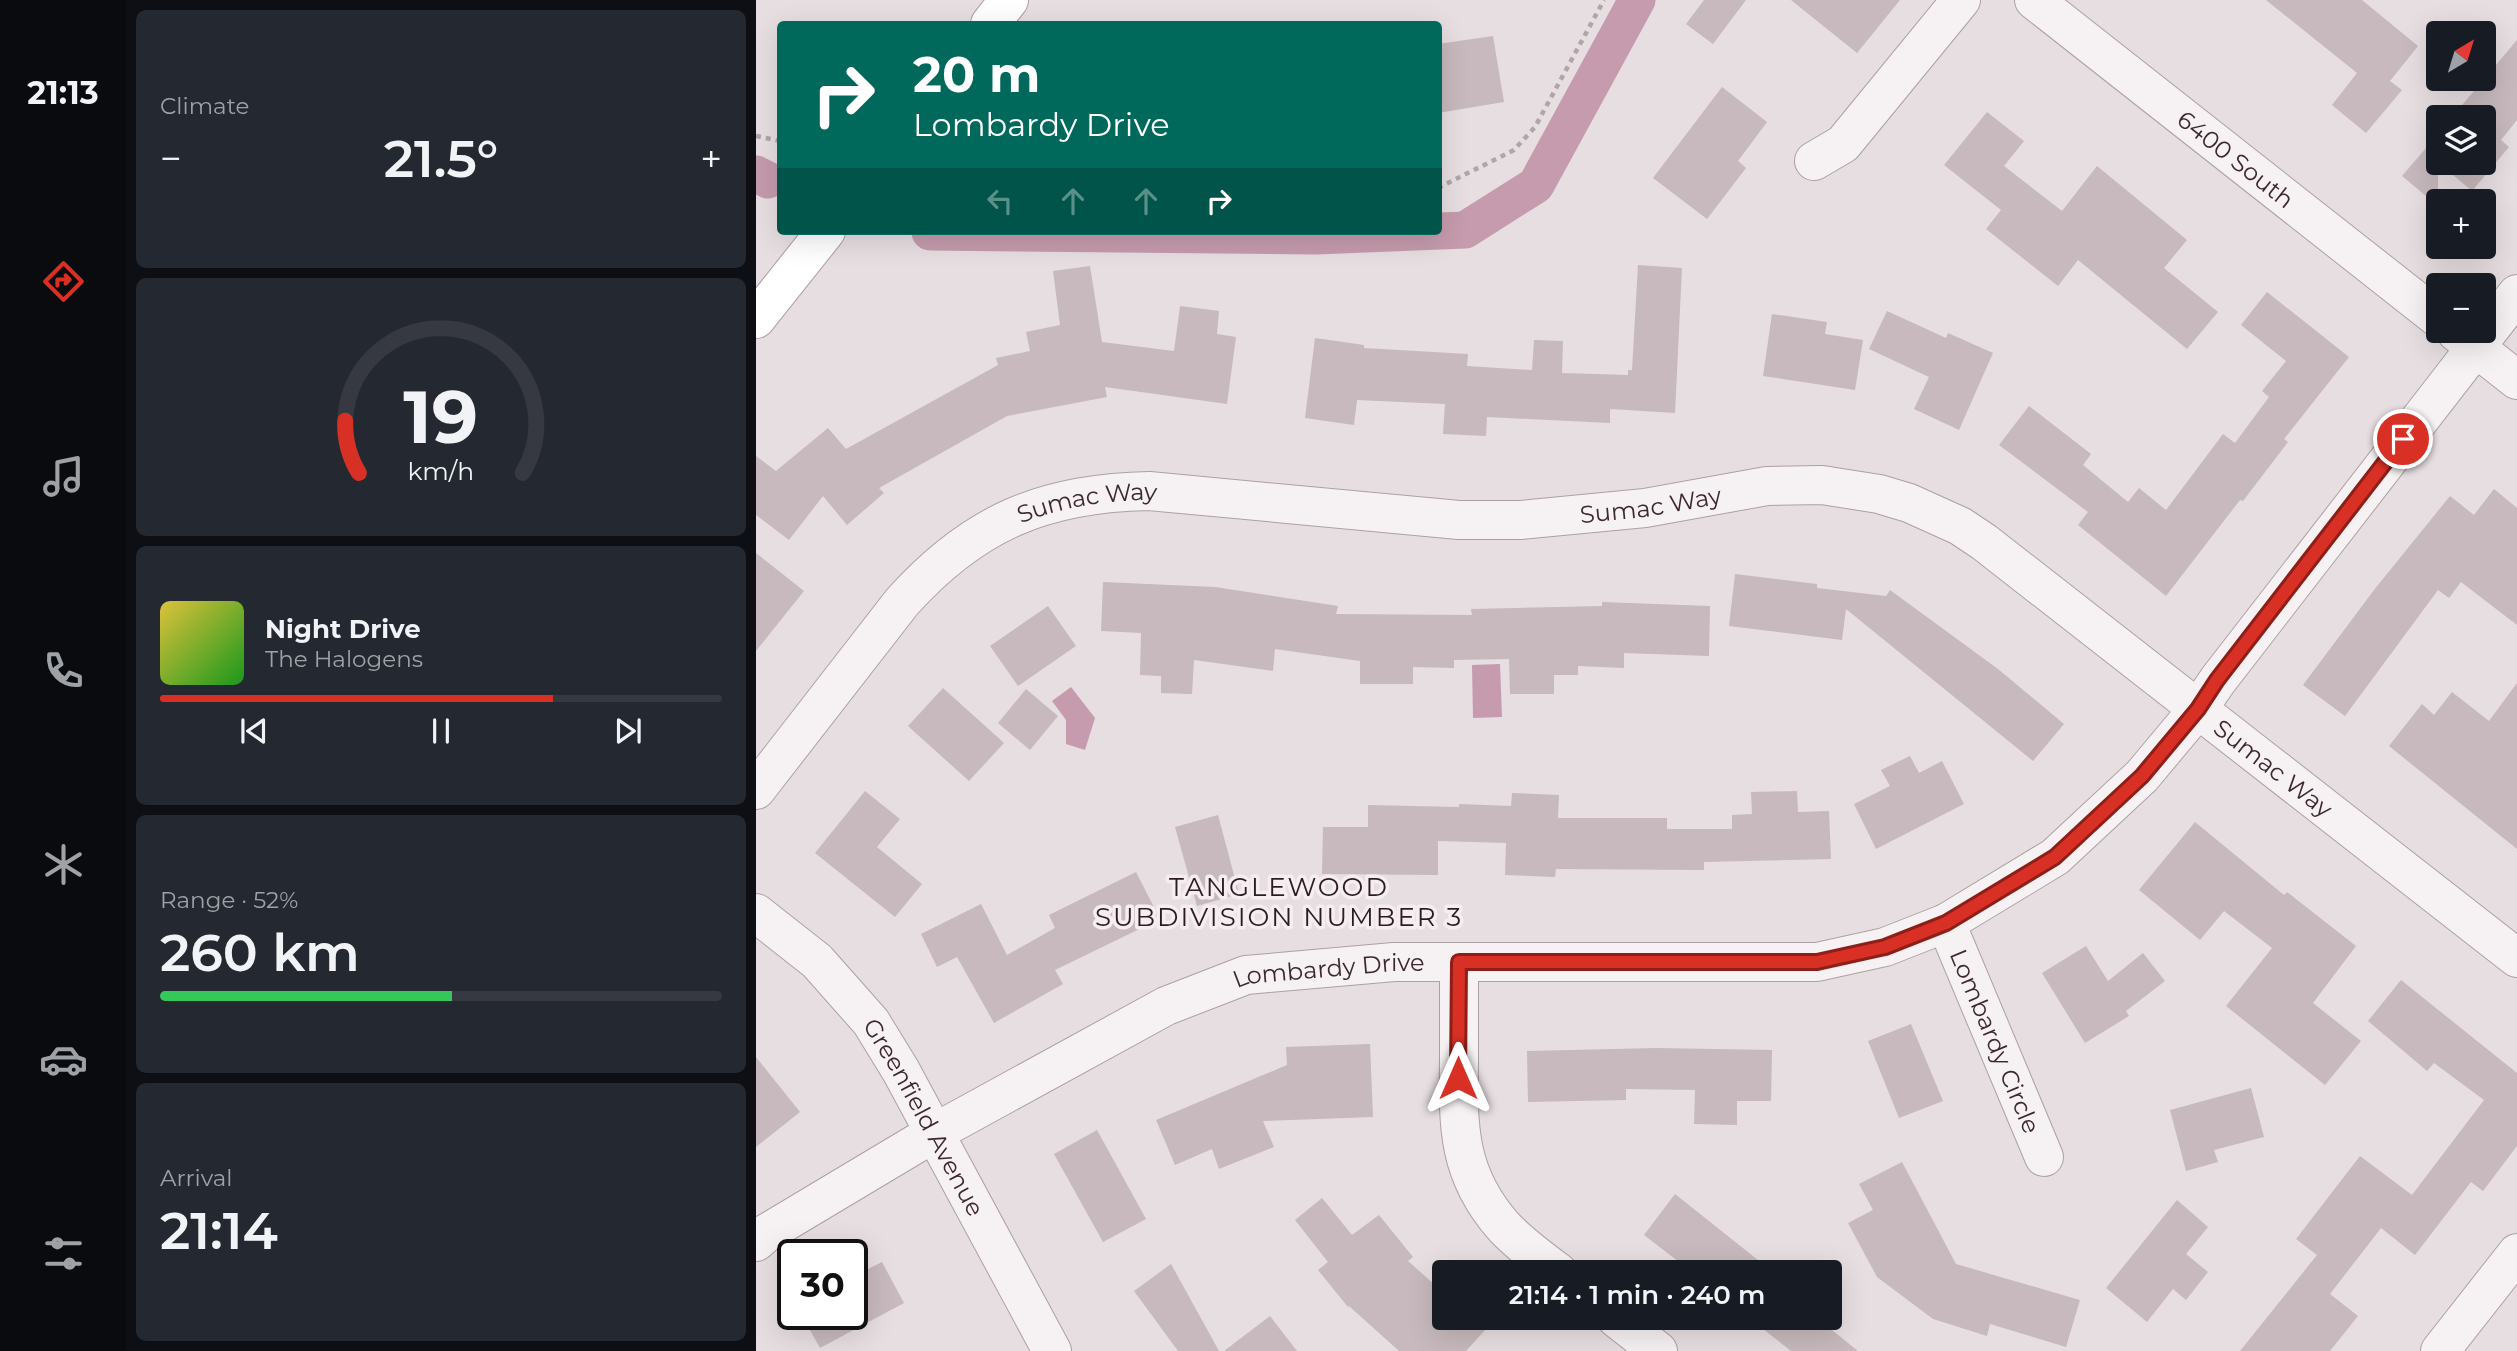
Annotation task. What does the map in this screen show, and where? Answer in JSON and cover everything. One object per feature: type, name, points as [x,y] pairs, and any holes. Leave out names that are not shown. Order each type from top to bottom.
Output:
[{"type":"main road","points":[[992,21],[1009,0]]},
{"type":"main road","points":[[756,319],[823,235]]},
{"type":"street","points":[[1814,161],[1843,144],[1961,0]]},
{"type":"street","name":"6400 South","points":[[2034,0],[2426,309]]},
{"type":"street","name":"Lombardy Drive","points":[[2496,317],[2508,309],[2517,294]]},
{"type":"street","name":"Lombardy Drive","points":[[756,1242],[765,1234],[934,1133],[1166,1006],[1246,975],[1394,962],[1817,962],[1885,947],[1946,923],[2055,857],[2142,776],[2198,709],[2462,343]]},
{"type":"street","points":[[2470,343],[2517,380]]},
{"type":"street","name":"Sumac Way","points":[[756,790],[902,602],[924,578],[948,556],[1003,521],[1038,507],[1074,497],[1149,491],[1459,520],[1521,520],[1645,508],[1767,486],[1809,484],[1850,488],[1909,503],[1960,526],[2007,559],[2517,958]]},
{"type":"street","name":"Greenfield Avenue","points":[[756,913],[817,961],[854,1000],[887,1046],[1052,1351]]},
{"type":"street","name":"Lombardy Circle","points":[[1946,923],[2044,1157]]},
{"type":"street","points":[[1459,962],[1458,1125],[1469,1167],[1489,1207],[1503,1226],[1542,1260]]},
{"type":"street","points":[[2440,1351],[2517,1253]]},
{"type":"street","points":[[1631,1330],[1658,1351]]},
{"type":"path","points":[[1442,186],[1514,150],[1535,127],[1604,0]]},
{"type":"path","points":[[756,136],[777,140]]},
{"type":"shaded area","points":[[1500,664],[1502,717],[1473,718],[1472,665]]},
{"type":"shaded area","points":[[1071,687],[1095,718],[1085,750],[1066,744],[1066,720],[1052,701]]},
{"type":"building","points":[[1704,0],[1746,0],[1713,44],[1686,24]]},
{"type":"building","points":[[1791,0],[1900,0],[1857,53]]},
{"type":"building","points":[[2266,0],[2362,0],[2418,46],[2390,81],[2402,90],[2366,133],[2332,105],[2357,73]]},
{"type":"building","points":[[1493,36],[1504,102],[1442,112],[1442,43]]},
{"type":"building","points":[[2517,40],[2517,120],[2501,140],[2509,147],[2496,162],[2496,105],[2462,105],[2474,91],[2496,91],[2496,65]]},
{"type":"building","points":[[1722,87],[1767,122],[1738,161],[1746,168],[1707,219],[1653,178]]},
{"type":"building","points":[[1987,112],[2024,141],[2004,166],[2062,211],[2097,166],[2187,240],[2164,268],[2218,312],[2187,349],[2078,260],[2058,286],[1986,229],[2001,210],[1944,165]]},
{"type":"building","points":[[2426,148],[2426,175],[2438,175],[2438,189],[2426,189],[2426,196],[2402,176]]},
{"type":"building","points":[[2453,175],[2485,175],[2474,189],[2470,189]]},
{"type":"building","points":[[1638,265],[1682,268],[1675,413],[1610,409],[1610,423],[1487,417],[1486,436],[1443,434],[1445,404],[1357,400],[1354,425],[1305,418],[1315,338],[1364,345],[1364,348],[1468,354],[1467,366],[1532,370],[1534,340],[1563,341],[1562,373],[1628,375],[1628,370],[1632,370]]},
{"type":"building","points":[[1090,266],[1102,342],[1174,351],[1180,306],[1219,311],[1217,334],[1236,337],[1227,404],[1105,387],[1107,397],[1007,416],[879,488],[884,493],[847,525],[823,496],[789,540],[756,515],[756,456],[776,471],[828,428],[846,449],[998,365],[996,358],[1030,351],[1026,332],[1060,325],[1053,271]]},
{"type":"building","points":[[2267,292],[2349,357],[2284,439],[2288,442],[2243,501],[2240,500],[2166,596],[2078,525],[2088,512],[1999,445],[2029,406],[2091,454],[2083,465],[2128,502],[2139,488],[2166,510],[2223,434],[2235,443],[2269,397],[2262,391],[2286,361],[2241,325]]},
{"type":"building","points":[[1887,311],[1946,338],[1948,333],[1993,353],[1959,430],[1914,409],[1929,377],[1869,349]]},
{"type":"building","points":[[1772,314],[1827,322],[1825,334],[1863,340],[1855,390],[1763,376]]},
{"type":"building","points":[[2494,489],[2517,508],[2517,625],[2461,582],[2449,598],[2438,590],[2345,716],[2303,685],[2374,590],[2450,496],[2474,515]]},
{"type":"building","points":[[756,553],[804,591],[756,651]]},
{"type":"building","points":[[1735,574],[1886,596],[1890,590],[1998,669],[2064,724],[2033,761],[1846,609],[1842,640],[1729,626]]},
{"type":"building","points":[[1103,582],[1215,587],[1338,606],[1336,614],[1472,615],[1471,609],[1602,606],[1602,602],[1710,606],[1709,656],[1624,653],[1624,668],[1578,666],[1578,675],[1554,675],[1554,694],[1510,694],[1509,659],[1454,660],[1454,668],[1413,667],[1413,684],[1360,684],[1360,661],[1275,649],[1273,671],[1194,660],[1192,694],[1161,693],[1161,676],[1140,675],[1141,633],[1101,631]]},
{"type":"building","points":[[1048,606],[1076,646],[1018,686],[990,646]]},
{"type":"building","points":[[2517,683],[2517,849],[2389,746],[2422,704],[2434,715],[2452,692],[2489,721]]},
{"type":"building","points":[[943,688],[1004,743],[969,781],[908,726]]},
{"type":"building","points":[[1026,689],[1058,716],[1030,750],[998,723]]},
{"type":"building","points":[[1910,756],[1919,773],[1942,761],[1964,804],[1876,849],[1854,804],[1890,786],[1881,770]]},
{"type":"building","points":[[865,791],[900,819],[877,847],[922,884],[895,917],[815,853]]},
{"type":"building","points":[[1797,791],[1798,812],[1829,811],[1831,859],[1704,862],[1704,870],[1556,869],[1555,877],[1505,875],[1506,843],[1438,841],[1438,875],[1322,874],[1323,827],[1368,827],[1368,805],[1511,806],[1512,793],[1559,795],[1558,818],[1667,818],[1667,829],[1732,829],[1732,815],[1752,814],[1751,792]]},
{"type":"building","points":[[1218,815],[1239,894],[1197,906],[1175,827]]},
{"type":"building","points":[[2195,822],[2284,895],[2287,892],[2356,946],[2313,1003],[2361,1041],[2325,1085],[2226,1006],[2272,948],[2224,911],[2200,940],[2139,890]]},
{"type":"building","points":[[1136,872],[1160,919],[1055,970],[1063,984],[994,1023],[957,957],[937,967],[921,934],[981,904],[1007,955],[1055,928],[1049,915]]},
{"type":"building","points":[[2086,946],[2108,981],[2143,953],[2165,981],[2126,1011],[2129,1016],[2085,1043],[2042,973]]},
{"type":"building","points":[[2401,980],[2517,1073],[2517,1146],[2483,1191],[2471,1182],[2415,1255],[2381,1228],[2330,1294],[2358,1316],[2330,1351],[2240,1351],[2317,1255],[2296,1239],[2360,1156],[2412,1195],[2484,1100],[2434,1063],[2427,1071],[2368,1021]]},
{"type":"building","points":[[1911,1024],[1943,1101],[1899,1118],[1868,1041]]},
{"type":"building","points":[[1370,1044],[1373,1117],[1263,1121],[1274,1147],[1219,1169],[1212,1149],[1175,1165],[1156,1120],[1287,1065],[1286,1047]]},
{"type":"building","points":[[1656,1048],[1772,1050],[1771,1101],[1737,1101],[1737,1125],[1694,1124],[1695,1090],[1626,1089],[1626,1100],[1528,1102],[1527,1051]]},
{"type":"building","points":[[756,1057],[800,1112],[756,1147]]},
{"type":"building","points":[[2251,1088],[2264,1137],[2214,1150],[2218,1162],[2186,1171],[2170,1110]]},
{"type":"building","points":[[1097,1130],[1146,1219],[1103,1242],[1054,1154]]},
{"type":"building","points":[[1902,1162],[1956,1264],[2080,1300],[2066,1347],[1990,1324],[1987,1336],[1933,1319],[1877,1277],[1848,1223],[1873,1210],[1859,1184]]},
{"type":"building","points":[[1675,1194],[1758,1260],[1676,1260],[1644,1235]]},
{"type":"building","points":[[1322,1198],[1352,1235],[1379,1215],[1413,1257],[1408,1261],[1432,1282],[1432,1330],[1485,1330],[1466,1351],[1399,1351],[1348,1307],[1318,1270],[1328,1262],[1295,1220]]},
{"type":"building","points":[[2177,1200],[2208,1227],[2186,1254],[2208,1272],[2186,1300],[2173,1289],[2147,1322],[2106,1288]]},
{"type":"building","points":[[882,1262],[904,1303],[868,1322],[868,1269]]},
{"type":"building","points":[[1171,1264],[1219,1351],[1178,1351],[1134,1291]]},
{"type":"building","points":[[1270,1316],[1297,1351],[1224,1351]]},
{"type":"building","points":[[810,1330],[854,1330],[820,1348]]},
{"type":"building","points":[[1764,1330],[1832,1330],[1858,1351],[1791,1351]]},
{"type":"waterway","points":[[1442,231],[1465,230],[1536,185],[1637,0]]},
{"type":"waterway","points":[[756,174],[768,180]]},
{"type":"waterway","points":[[1220,235],[1341,235]]},
{"type":"district","name":"TANGLEWOOD SUBDIVISION NUMBER 3","points":[[1279,902]]},
{"type":"route","points":[[1458,1078],[1459,962],[1817,962],[1885,947],[1946,923],[2055,857],[2142,776],[2198,709],[2217,680],[2403,439]]}]
